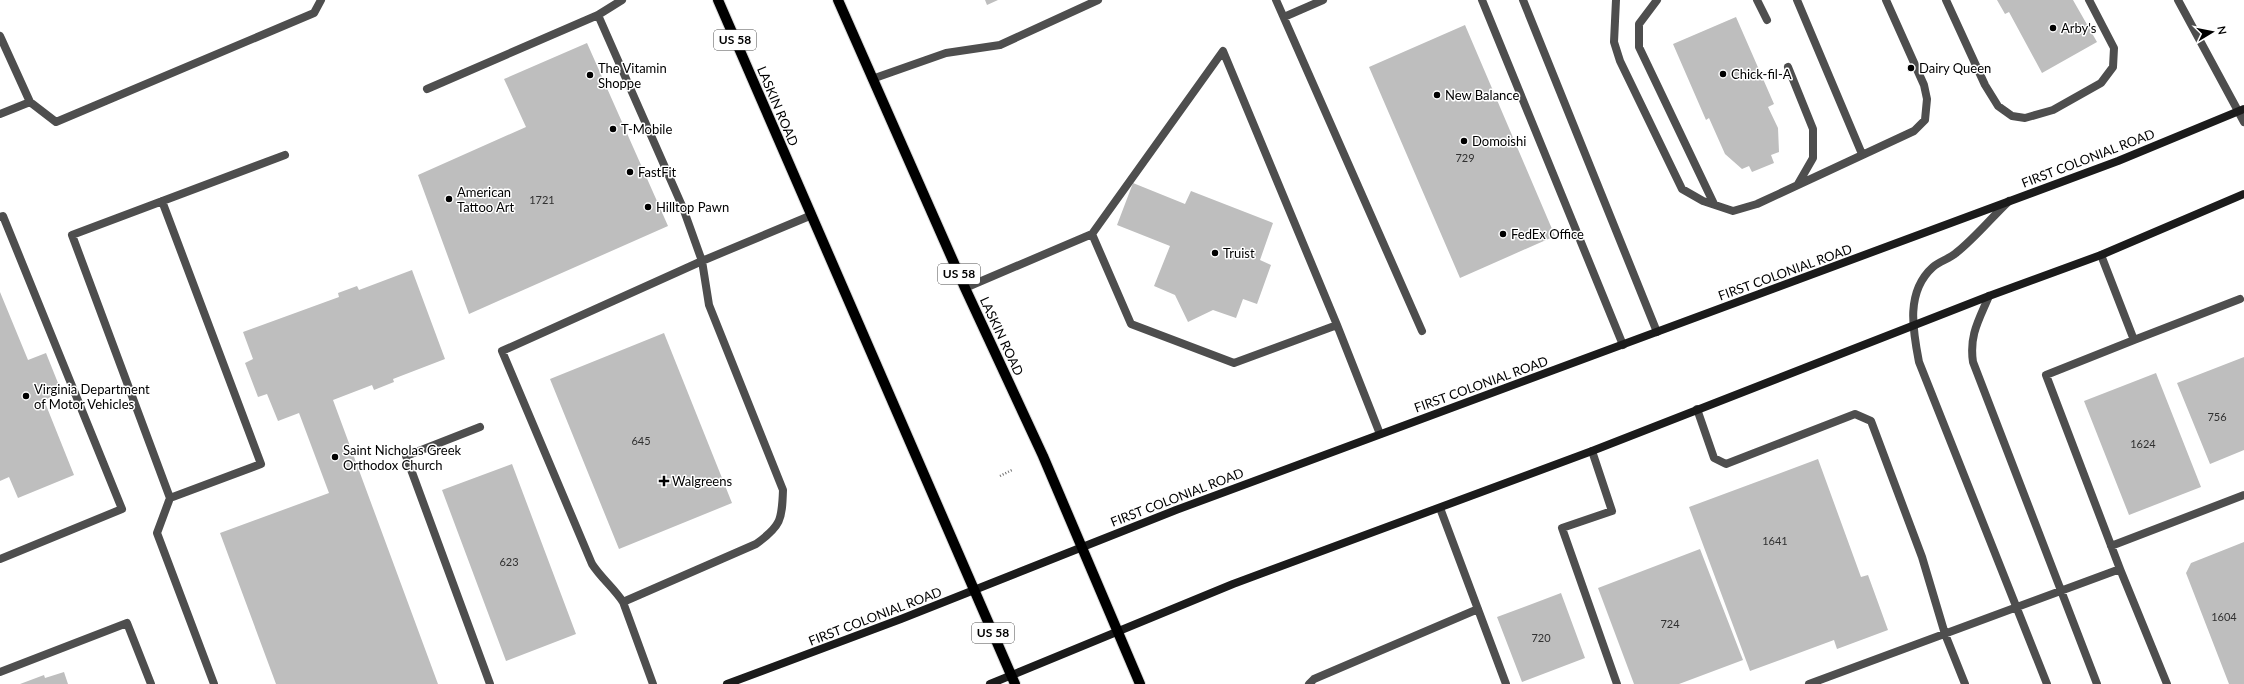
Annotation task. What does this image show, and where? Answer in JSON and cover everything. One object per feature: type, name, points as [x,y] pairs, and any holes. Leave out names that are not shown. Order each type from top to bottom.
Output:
[{"type":"main road","name":"LASKIN ROAD","points":[[718,0],[1013,680]]},
{"type":"main road","name":"LASKIN ROAD","points":[[838,0],[965,288],[1043,456],[1140,684]]},
{"type":"main road","name":"FIRST COLONIAL ROAD","points":[[727,684],[975,591],[1159,516],[2140,152],[2242,110]]},
{"type":"main road","points":[[990,684],[1013,680],[1117,631],[1233,584],[1592,451],[1989,296],[2101,255],[2244,194]]},
{"type":"street","points":[[0,36],[30,102],[56,122],[314,14],[321,0]]},
{"type":"street","points":[[427,88],[598,15],[622,0]]},
{"type":"street","points":[[872,79],[946,53],[1000,45],[1098,0]]},
{"type":"street","points":[[1276,0],[1422,331]]},
{"type":"street","points":[[1284,17],[1323,0]]},
{"type":"street","points":[[1482,0],[1623,345]]},
{"type":"street","points":[[1523,0],[1657,332]]},
{"type":"street","points":[[1616,0],[1614,42],[1620,61],[1682,189],[1703,201],[1733,210],[1756,204],[1914,131],[1925,120],[1927,99],[1924,85],[1886,0]]},
{"type":"street","points":[[1657,0],[1639,24],[1639,47],[1714,204]]},
{"type":"street","points":[[1757,0],[1767,20]]},
{"type":"street","points":[[1798,0],[1862,154]]},
{"type":"street","points":[[1946,0],[1986,85],[1998,106],[2012,116],[2025,118],[2053,110],[2101,83],[2113,67],[2114,48],[2089,0]]},
{"type":"street","points":[[2178,0],[2242,110],[2244,122]]},
{"type":"street","points":[[598,15],[683,208],[702,261],[709,305],[776,468],[783,490],[782,516],[772,533],[756,544],[623,602]]},
{"type":"street","points":[[965,288],[1092,234],[1223,51],[1337,325],[1380,434]]},
{"type":"street","points":[[1788,67],[1813,130],[1813,158],[1798,184]]},
{"type":"street","points":[[0,114],[30,102]]},
{"type":"street","points":[[214,684],[158,533],[170,498],[72,235],[285,155]]},
{"type":"street","points":[[162,201],[261,464],[170,498]]},
{"type":"street","points":[[2009,201],[1956,254],[1933,267],[1922,279],[1917,290],[1912,326],[1919,362],[2047,684]]},
{"type":"street","points":[[654,684],[623,602],[616,591],[599,576],[592,564],[502,351],[702,261],[812,215]]},
{"type":"street","points":[[0,217],[3,216],[122,510],[0,560]]},
{"type":"street","points":[[1092,234],[1131,324],[1234,363],[1337,325]]},
{"type":"street","points":[[2101,255],[2134,340]]},
{"type":"street","points":[[1989,296],[1973,334],[1971,348],[1973,362],[2097,684]]},
{"type":"street","points":[[2167,684],[2120,569],[2046,375],[2240,299]]},
{"type":"street","points":[[1697,410],[1714,458],[1726,464],[1855,414],[1871,421],[1922,557],[1945,634],[1965,684]]},
{"type":"street","points":[[480,427],[406,456],[490,684]]},
{"type":"street","points":[[1592,451],[1612,511],[1562,528],[1617,684]]},
{"type":"street","points":[[2111,546],[2244,495]]},
{"type":"street","points":[[1440,508],[1506,684]]},
{"type":"street","points":[[1809,684],[2120,569]]},
{"type":"street","points":[[1309,684],[1314,679],[1478,609]]},
{"type":"street","points":[[0,672],[127,623],[151,684]]},
{"type":"path","points":[[1000,476],[1012,470]]},
{"type":"building","points":[[985,0],[998,0],[987,5]]},
{"type":"building","name":"Arby's","points":[[1997,0],[2073,0],[2097,42],[2042,73],[2009,12],[2005,14]]},
{"type":"building","name":"Chick-fil-A","points":[[1736,17],[1774,104],[1768,107],[1778,128],[1779,152],[1771,155],[1774,163],[1752,172],[1749,166],[1742,169],[1725,154],[1709,118],[1706,120],[1673,44]]},
{"type":"building","points":[[1465,25],[1555,236],[1460,278],[1369,67]]},
{"type":"building","points":[[587,43],[668,226],[469,314],[418,175],[526,127],[504,79]]},
{"type":"building","name":"Truist","points":[[1133,183],[1185,204],[1191,191],[1273,223],[1260,260],[1271,265],[1257,304],[1243,299],[1236,318],[1213,310],[1188,322],[1175,295],[1154,286],[1170,246],[1117,225]]},
{"type":"building","name":"Saint Nicholas Greek Orthodox Church","points":[[412,270],[445,359],[393,379],[394,382],[374,390],[372,385],[333,400],[438,684],[276,684],[220,533],[329,493],[299,413],[278,421],[267,394],[258,397],[245,363],[253,359],[243,332],[339,297],[338,293],[357,286],[359,290]]},
{"type":"building","name":"Virginia Department of Motor Vehicles","points":[[0,292],[28,360],[46,353],[62,393],[44,400],[74,475],[18,498],[9,477],[0,481]]},
{"type":"building","name":"Walgreens","points":[[664,333],[732,503],[619,549],[550,379]]},
{"type":"building","points":[[2244,357],[2244,450],[2210,464],[2177,383]]},
{"type":"building","points":[[2156,373],[2201,487],[2129,515],[2084,401]]},
{"type":"building","points":[[1818,459],[1861,577],[1868,575],[1888,630],[1837,649],[1834,640],[1750,671],[1689,507]]},
{"type":"building","points":[[512,464],[576,634],[506,661],[442,490]]},
{"type":"building","points":[[2244,542],[2244,684],[2229,684],[2186,573],[2191,563]]},
{"type":"building","points":[[1700,549],[1743,660],[1679,684],[1634,684],[1598,588]]},
{"type":"building","points":[[1561,593],[1585,658],[1522,682],[1497,617]]},
{"type":"building","points":[[64,672],[68,684],[20,684],[44,675],[45,678]]},
{"type":"place","name":"Arby's","points":[[2053,28]]},
{"type":"place","name":"Dairy Queen","points":[[1911,68]]},
{"type":"place","name":"Chick-fil-A","points":[[1723,74]]},
{"type":"place","name":"The Vitamin Shoppe","points":[[590,75]]},
{"type":"place","name":"New Balance","points":[[1437,95]]},
{"type":"place","name":"T-Mobile","points":[[613,129]]},
{"type":"place","name":"Domoishi","points":[[1464,141]]},
{"type":"place","name":"FastFit","points":[[630,172]]},
{"type":"place","name":"American Tattoo Art","points":[[449,199]]},
{"type":"place","name":"Hilltop Pawn","points":[[648,207]]},
{"type":"place","name":"FedEx Office","points":[[1503,234]]},
{"type":"place","name":"Truist","points":[[1215,253]]},
{"type":"place","name":"Virginia Department of Motor Vehicles","points":[[26,396]]},
{"type":"place","name":"Saint Nicholas Greek Orthodox Church","points":[[335,457]]},
{"type":"place","name":"Walgreens","points":[[664,481]]}]
